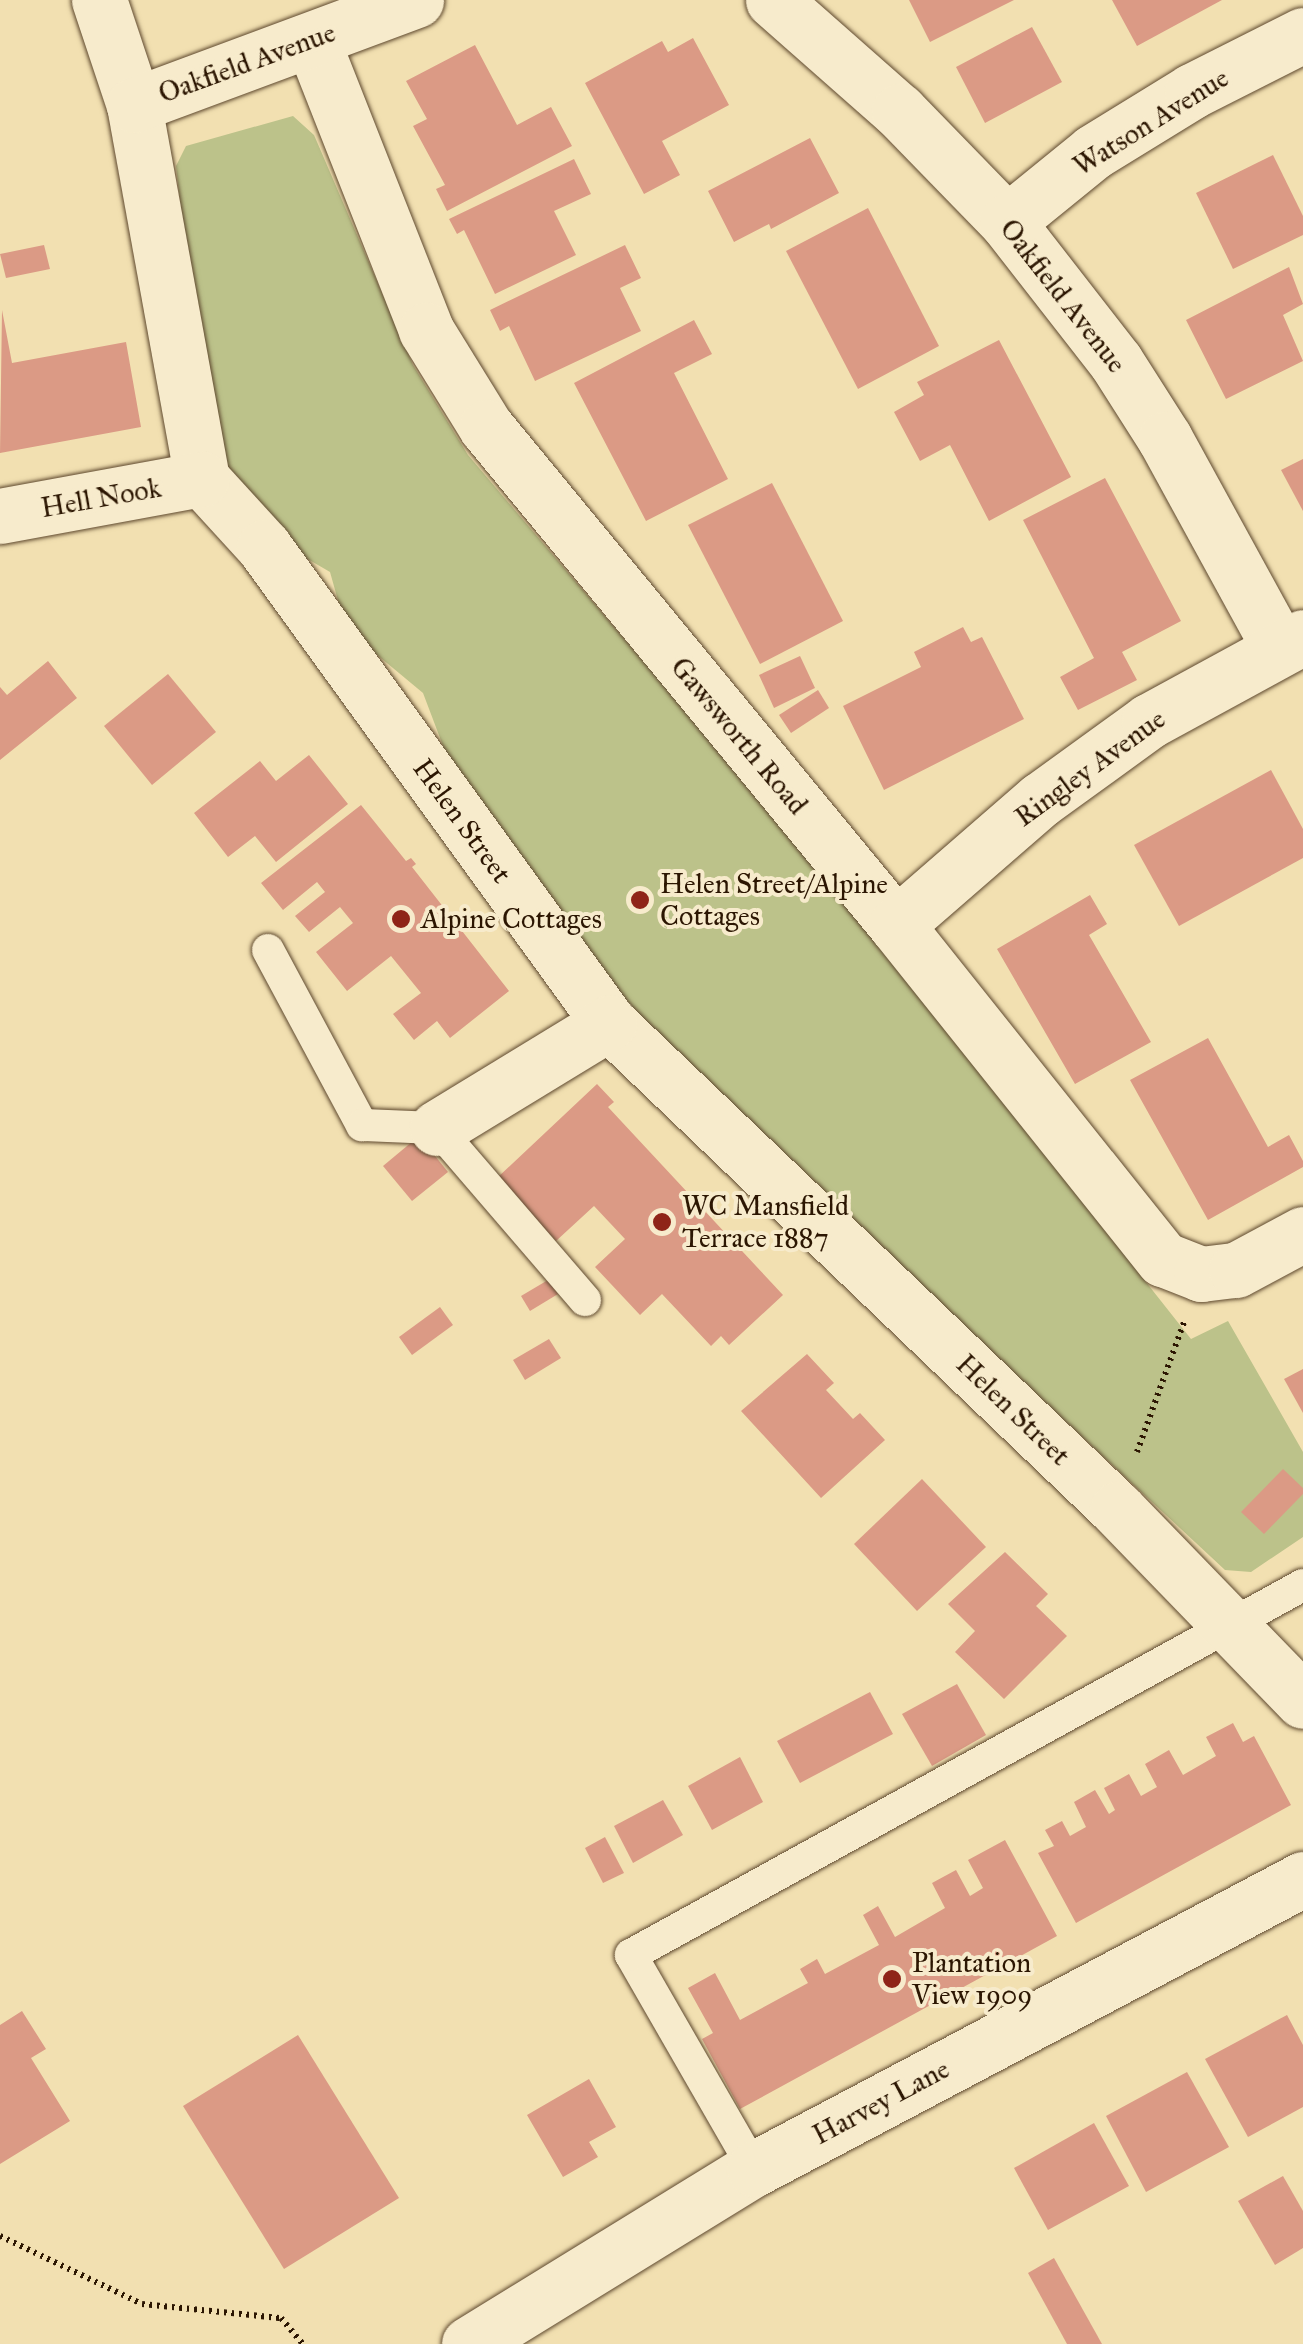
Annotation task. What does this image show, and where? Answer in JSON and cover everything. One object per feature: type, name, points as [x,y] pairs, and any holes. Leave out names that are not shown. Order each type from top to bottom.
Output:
[{"type":"street","points":[[100,0],[134,104],[202,479]]},
{"type":"street","name":"Oakfield Avenue","points":[[134,104],[416,0]]},
{"type":"street","name":"Oakfield Avenue","points":[[773,0],[899,111],[1007,222],[1126,377],[1291,643]]},
{"type":"street","name":"Watson Avenue","points":[[1007,222],[1110,142],[1192,92],[1303,35]]},
{"type":"street","name":"Gawsworth Road","points":[[312,40],[426,330],[486,427],[896,925],[1163,1258],[1201,1274]]},
{"type":"street","name":"Hell Nook","points":[[0,516],[202,479]]},
{"type":"street","name":"Helen Street","points":[[202,479],[264,547],[609,1024],[1117,1510],[1303,1701]]},
{"type":"street","name":"Ringley Avenue","points":[[896,925],[1040,800],[1149,720],[1291,643]]},
{"type":"street","points":[[438,1128],[609,1024]]},
{"type":"street","points":[[1201,1274],[1236,1270],[1303,1234]]},
{"type":"street","name":"Harvey Lane","points":[[469,2344],[754,2169],[1303,1880]]},
{"type":"lane","points":[[268,950],[362,1125],[438,1128],[586,1300]]},
{"type":"lane","points":[[754,2169],[631,1955],[1303,1586]]},
{"type":"path","points":[[1117,1510],[1201,1274]]},
{"type":"path","points":[[0,2236],[142,2304],[281,2318],[302,2344]]},
{"type":"green space","points":[[293,116],[314,135],[413,365],[468,455],[818,867],[1191,1339],[1228,1321],[1303,1452],[1303,1537],[1251,1572],[1225,1570],[1021,1380],[954,1351],[924,1286],[852,1244],[616,1010],[462,796],[423,693],[346,629],[330,572],[275,540],[218,466],[201,390],[176,166],[186,146]]},
{"type":"building","points":[[909,0],[1014,0],[930,42]]},
{"type":"building","points":[[1112,0],[1222,0],[1137,46]]},
{"type":"building","points":[[1032,27],[1062,82],[985,123],[956,67]]},
{"type":"building","points":[[693,38],[729,105],[662,141],[680,175],[644,194],[585,83],[662,41],[668,52]]},
{"type":"building","points":[[475,45],[517,125],[551,107],[572,146],[447,211],[436,189],[445,185],[413,126],[427,119],[406,81]]},
{"type":"building","points":[[810,138],[839,193],[771,229],[769,224],[734,242],[708,191]]},
{"type":"building","points":[[1273,155],[1303,216],[1303,235],[1233,269],[1196,193]]},
{"type":"building","points":[[574,159],[591,194],[554,211],[576,255],[495,294],[464,230],[457,234],[449,219]]},
{"type":"building","points":[[868,208],[939,346],[858,389],[786,251]]},
{"type":"building","points":[[44,245],[50,269],[6,278],[0,254]]},
{"type":"building","points":[[625,245],[641,278],[620,288],[641,331],[535,381],[509,326],[500,331],[490,310]]},
{"type":"building","points":[[1289,267],[1303,304],[1283,315],[1303,361],[1226,399],[1186,320]]},
{"type":"building","points":[[2,310],[12,363],[126,342],[141,427],[0,453]]},
{"type":"building","points":[[694,320],[712,354],[674,373],[728,479],[646,521],[574,383]]},
{"type":"building","points":[[999,340],[1071,477],[989,521],[950,445],[920,461],[894,412],[924,395],[917,382]]},
{"type":"building","points":[[1303,459],[1303,511],[1281,470]]},
{"type":"building","points":[[1105,478],[1181,621],[1122,652],[1137,680],[1078,710],[1060,677],[1094,658],[1023,520]]},
{"type":"building","points":[[772,483],[843,621],[760,664],[688,525]]},
{"type":"building","points":[[963,627],[971,642],[982,637],[1024,719],[884,790],[843,706],[921,667],[914,652]]},
{"type":"building","points":[[800,656],[815,688],[774,708],[759,675]]},
{"type":"building","points":[[48,661],[77,698],[0,760],[0,687],[7,695]]},
{"type":"building","points":[[168,674],[216,732],[152,785],[104,726]]},
{"type":"building","points":[[818,690],[829,708],[791,733],[779,715]]},
{"type":"building","points":[[309,755],[348,804],[276,862],[255,836],[228,857],[194,813],[260,761],[276,781]]},
{"type":"building","points":[[1271,770],[1303,829],[1303,858],[1179,926],[1134,845]]},
{"type":"building","name":"Alpine Cottages","points":[[361,805],[406,861],[411,858],[416,864],[412,867],[509,991],[450,1038],[437,1021],[414,1040],[393,1014],[421,993],[391,956],[347,991],[316,952],[353,923],[340,907],[309,932],[295,916],[325,892],[317,882],[283,910],[261,883]]},
{"type":"building","points":[[1090,895],[1107,924],[1089,935],[1151,1042],[1075,1084],[997,949]]},
{"type":"building","points":[[1208,1038],[1268,1147],[1289,1135],[1303,1167],[1208,1220],[1130,1080]]},
{"type":"building","name":"WC Mansfield Terrace 1887","points":[[597,1084],[614,1102],[608,1107],[783,1295],[729,1345],[721,1336],[711,1346],[662,1294],[640,1315],[595,1267],[625,1239],[594,1206],[556,1241],[497,1178]]},
{"type":"building","points":[[419,1136],[448,1172],[412,1201],[383,1166]]},
{"type":"building","points":[[548,1280],[558,1294],[530,1311],[521,1296]]},
{"type":"building","points":[[440,1307],[453,1325],[412,1355],[399,1337]]},
{"type":"building","points":[[549,1339],[561,1358],[525,1380],[513,1360]]},
{"type":"building","points":[[807,1354],[834,1383],[826,1390],[853,1419],[860,1413],[885,1440],[821,1498],[741,1411]]},
{"type":"building","points":[[1303,1369],[1303,1413],[1284,1379]]},
{"type":"building","points":[[1283,1469],[1303,1488],[1303,1494],[1264,1534],[1241,1512]]},
{"type":"building","points":[[922,1479],[986,1547],[917,1611],[854,1544]]},
{"type":"building","points":[[1005,1552],[1048,1594],[1036,1606],[1067,1636],[1004,1699],[955,1652],[975,1631],[948,1604]]},
{"type":"building","points":[[957,1684],[986,1735],[932,1766],[902,1714]]},
{"type":"building","points":[[870,1692],[893,1734],[800,1783],[777,1741]]},
{"type":"building","points":[[1233,1723],[1243,1742],[1254,1736],[1291,1805],[1076,1923],[1038,1853],[1054,1846],[1045,1830],[1062,1821],[1070,1836],[1086,1827],[1074,1802],[1095,1790],[1109,1814],[1115,1810],[1104,1788],[1129,1774],[1141,1796],[1157,1787],[1145,1764],[1169,1750],[1183,1775],[1216,1756],[1206,1737]]},
{"type":"building","points":[[740,1757],[763,1802],[712,1830],[688,1786]]},
{"type":"building","points":[[663,1800],[683,1835],[633,1863],[614,1826]]},
{"type":"building","points":[[605,1837],[624,1873],[603,1883],[585,1848]]},
{"type":"building","name":"Plantation View 1909","points":[[1005,1840],[1057,1936],[740,2109],[702,2039],[713,2033],[688,1988],[715,1973],[740,2020],[808,1983],[800,1969],[817,1959],[825,1974],[879,1945],[863,1915],[878,1906],[895,1937],[945,1908],[932,1883],[956,1870],[970,1896],[983,1888],[968,1860]]},
{"type":"building","points":[[22,2011],[46,2049],[31,2058],[70,2121],[0,2164],[0,2025]]},
{"type":"building","points":[[1287,2015],[1303,2045],[1303,2107],[1248,2137],[1205,2059]]},
{"type":"building","points":[[298,2035],[399,2198],[284,2269],[183,2106]]},
{"type":"building","points":[[1187,2072],[1229,2147],[1146,2192],[1106,2116]]},
{"type":"building","points":[[589,2079],[616,2127],[589,2142],[598,2157],[563,2177],[527,2115]]},
{"type":"building","points":[[1094,2123],[1129,2186],[1048,2230],[1014,2168]]},
{"type":"building","points":[[1283,2176],[1303,2211],[1303,2248],[1275,2265],[1238,2201]]},
{"type":"building","points":[[1054,2258],[1102,2344],[1067,2344],[1028,2273]]},
{"type":"place","name":"Helen Street/Alpine Cottages","points":[[640,900]]},
{"type":"place","name":"Alpine Cottages","points":[[401,919]]},
{"type":"place","name":"WC Mansfield Terrace 1887","points":[[662,1222]]},
{"type":"place","name":"Plantation View 1909","points":[[892,1979]]}]
